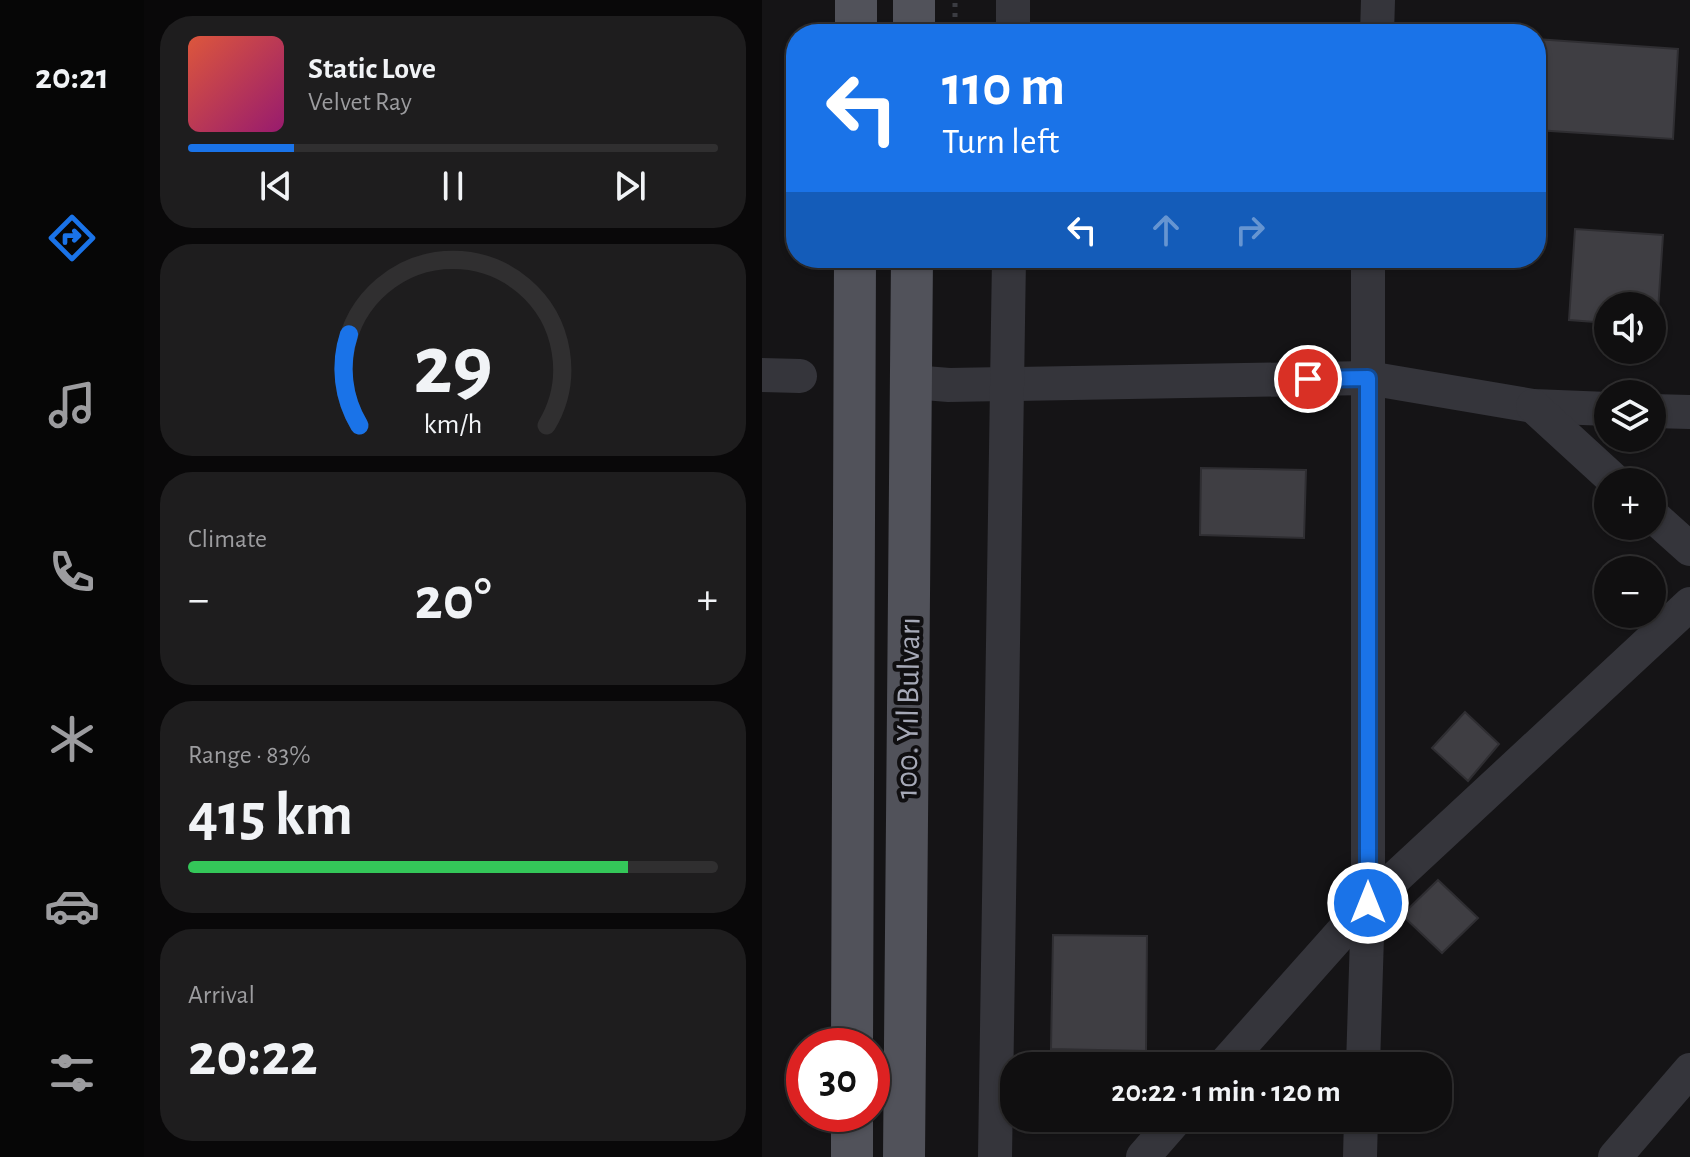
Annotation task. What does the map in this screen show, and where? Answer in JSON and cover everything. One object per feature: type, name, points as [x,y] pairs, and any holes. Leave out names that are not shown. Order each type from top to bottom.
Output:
[{"type":"main road","points":[[856,0],[856,24]]},
{"type":"main road","points":[[914,0],[914,24]]},
{"type":"main road","name":"100. Yıl Bulvarı","points":[[852,1028],[855,268]]},
{"type":"main road","name":"100. Yıl Bulvarı","points":[[904,1157],[912,268]]},
{"type":"main road","points":[[852,1132],[852,1157]]},
{"type":"street","points":[[1013,0],[1013,24]]},
{"type":"street","points":[[1377,24],[1378,0]]},
{"type":"street","points":[[995,1157],[1009,268]]},
{"type":"street","points":[[1363,1052],[1368,903],[1368,268]]},
{"type":"street","points":[[762,375],[800,376]]},
{"type":"street","points":[[912,382],[1007,384],[1368,378],[1533,406],[1594,408]]},
{"type":"street","points":[[1533,406],[1601,468]]},
{"type":"street","points":[[1666,411],[1690,412]]},
{"type":"street","points":[[1666,528],[1690,549]]},
{"type":"street","points":[[1235,1052],[1368,903],[1690,604]]},
{"type":"street","points":[[1615,1157],[1690,1070]]},
{"type":"street","points":[[1143,1157],[1165,1132]]},
{"type":"street","points":[[1360,1157],[1361,1132]]},
{"type":"building","points":[[1546,40],[1678,49],[1673,139],[1546,131]]},
{"type":"building","points":[[1575,229],[1663,235],[1659,292],[1594,292],[1594,322],[1569,320]]},
{"type":"building","points":[[1201,468],[1306,470],[1304,538],[1200,535]]},
{"type":"building","points":[[1465,712],[1499,744],[1468,781],[1432,748]]},
{"type":"building","points":[[1438,880],[1478,918],[1442,953],[1402,915]]},
{"type":"building","points":[[1053,935],[1147,936],[1146,1051],[1051,1049]]},
{"type":"route","points":[[1308,379],[1368,378],[1368,903]]}]
